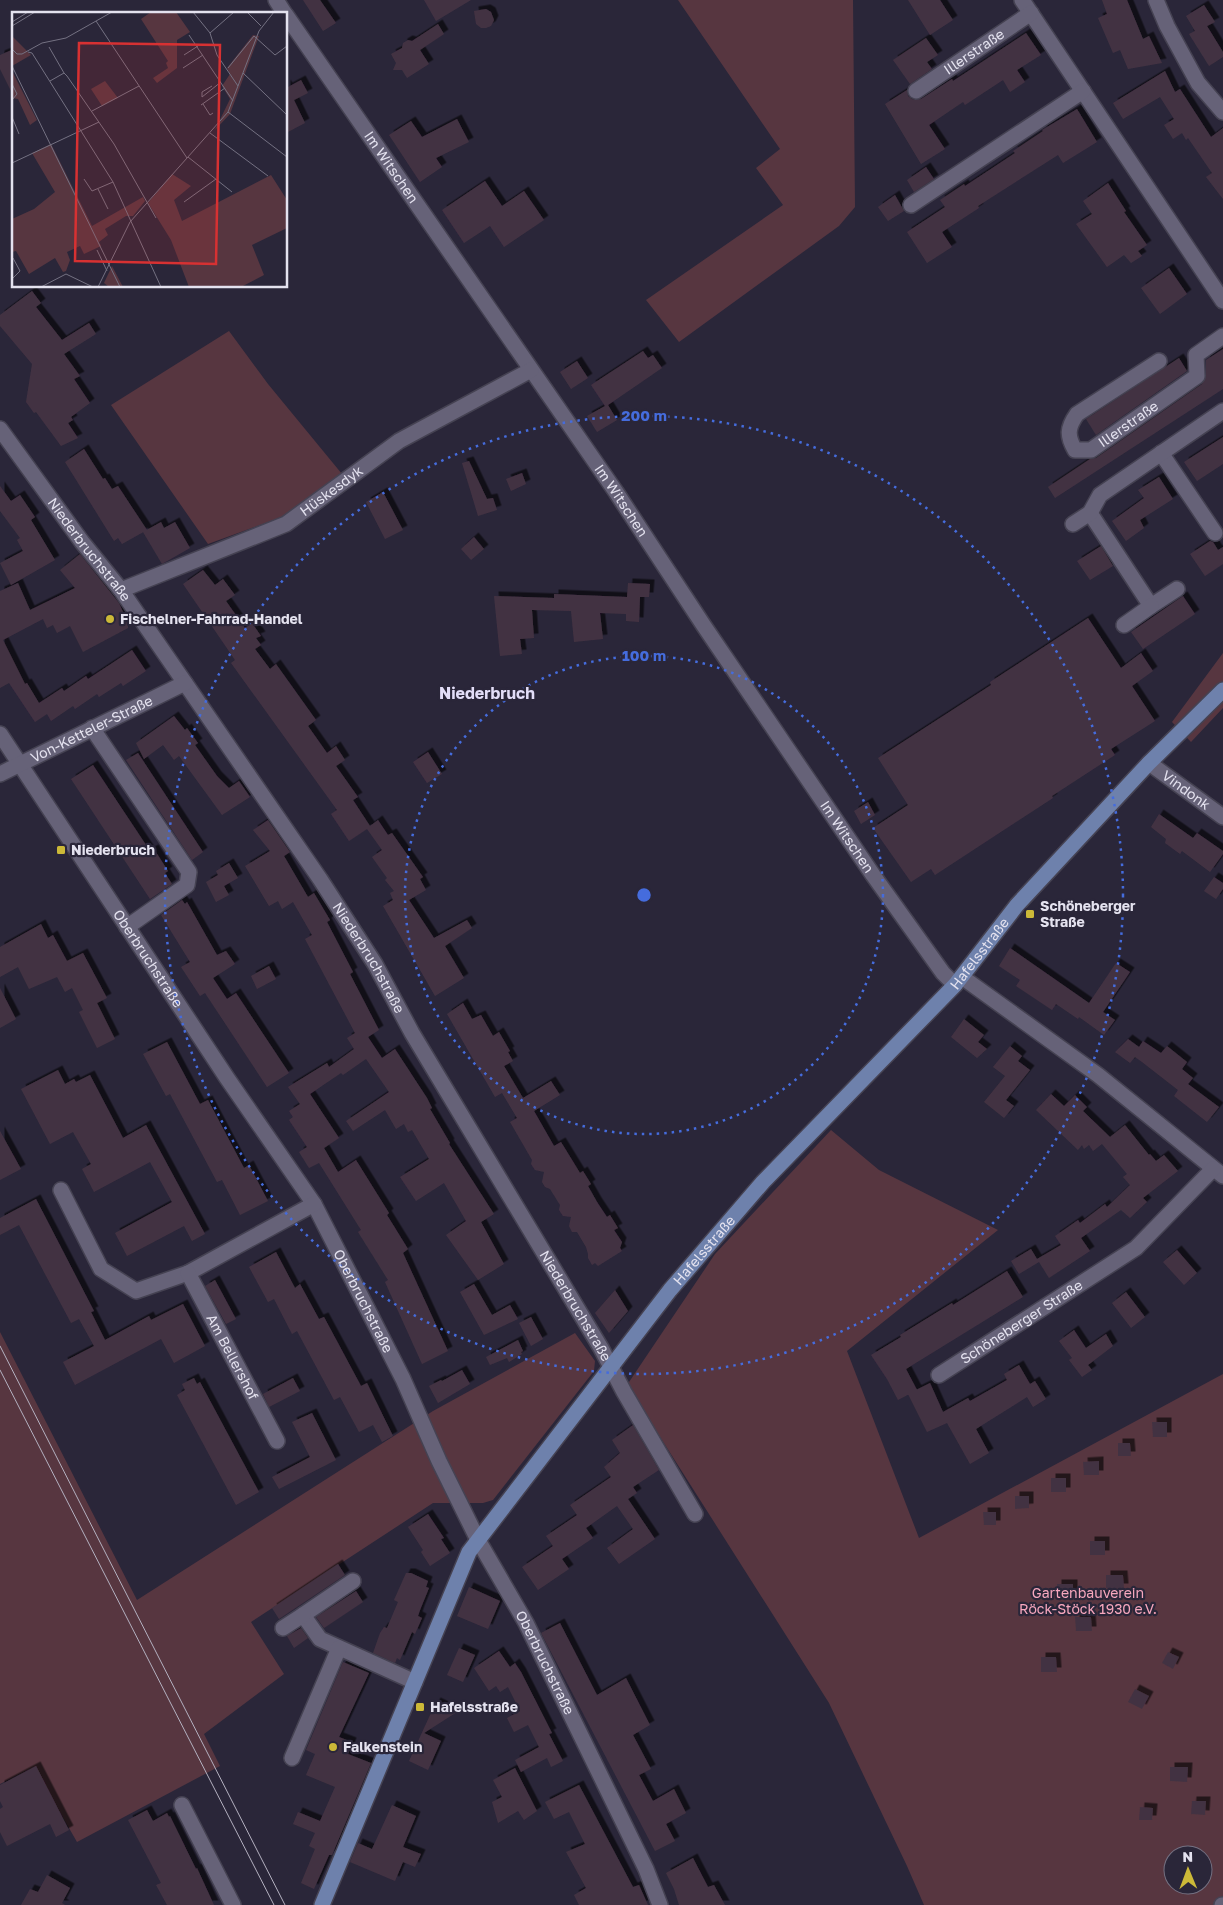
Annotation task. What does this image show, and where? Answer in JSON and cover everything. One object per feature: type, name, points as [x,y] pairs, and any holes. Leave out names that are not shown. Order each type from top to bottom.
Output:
[{"type":"main road","name":"Hafelsstraße","points":[[322,1905],[469,1552],[670,1290],[763,1182],[958,981],[1017,905],[1149,763],[1223,690]]},
{"type":"street","points":[[1156,0],[1167,26],[1198,83],[1223,112]]},
{"type":"street","name":"Illerstraße","points":[[916,90],[1026,6],[1223,301]]},
{"type":"street","name":"Im Witschen","points":[[288,16],[616,492],[704,626],[879,883],[943,973],[958,981]]},
{"type":"street","points":[[911,205],[1083,91]]},
{"type":"street","name":"Illerstraße","points":[[1159,361],[1077,414],[1071,422],[1069,438],[1075,450],[1091,450],[1197,376],[1196,355],[1223,336]]},
{"type":"street","name":"Hüskesdyk","points":[[122,590],[286,524],[399,441],[531,370]]},
{"type":"street","points":[[1073,524],[1090,513],[1100,495],[1223,411]]},
{"type":"street","name":"Niederbruchstraße","points":[[0,429],[82,542],[122,590],[320,878],[375,964],[412,1033],[611,1367],[694,1514]]},
{"type":"street","points":[[1161,454],[1215,533]]},
{"type":"street","points":[[1090,513],[1151,606]]},
{"type":"street","points":[[1124,625],[1177,589]]},
{"type":"street","name":"Von-Ketteler-Straße","points":[[0,774],[185,683]]},
{"type":"street","points":[[92,728],[189,872],[187,885],[127,927]]},
{"type":"street","name":"Oberbruchstraße","points":[[0,734],[226,1078],[314,1204],[403,1380],[438,1459],[478,1540],[526,1623],[646,1869],[660,1905]]},
{"type":"street","name":"Vindonk","points":[[1149,763],[1223,817]]},
{"type":"street","name":"Schöneberger Straße","points":[[939,1375],[1136,1248],[1218,1172],[1098,1075],[958,981]]},
{"type":"street","points":[[62,1190],[101,1269],[136,1291],[188,1273],[314,1204]]},
{"type":"street","name":"Am Bellershof","points":[[188,1273],[278,1441]]},
{"type":"street","points":[[283,1628],[352,1581]]},
{"type":"street","points":[[303,1615],[320,1639],[415,1682]]},
{"type":"street","points":[[292,1758],[339,1648]]},
{"type":"street","points":[[182,1805],[233,1905]]},
{"type":"green space","points":[[678,0],[853,0],[855,207],[839,226],[679,342],[646,300],[783,205],[756,168],[780,149]]},
{"type":"green space","points":[[229,331],[268,384],[342,474],[282,517],[208,544],[111,405]]},
{"type":"green space","points":[[1223,653],[1223,708],[1191,742],[1172,722]]},
{"type":"green space","name":"Gartenbauverein Röck-Stöck 1930 e.V.","points":[[831,1130],[879,1170],[998,1230],[847,1351],[919,1538],[1223,1374],[1223,1905],[924,1905],[829,1703],[627,1385],[715,1254]]},
{"type":"green space","points":[[0,1332],[137,1600],[433,1411],[575,1333],[595,1361],[594,1371],[493,1500],[483,1503],[433,1503],[251,1622],[284,1674],[204,1734],[220,1766],[77,1842],[34,1767],[0,1784]]},
{"type":"building","points":[[303,0],[320,0],[336,23],[323,31]]},
{"type":"building","points":[[424,0],[471,0],[436,21]]},
{"type":"building","points":[[908,0],[940,0],[953,20],[930,35]]},
{"type":"building","points":[[1102,0],[1127,0],[1143,39],[1149,36],[1162,63],[1128,69],[1120,50],[1113,53],[1098,18],[1107,14]]},
{"type":"building","points":[[1204,5],[1215,22],[1207,26],[1223,52],[1223,57],[1209,66],[1189,34],[1195,31],[1186,16]]},
{"type":"building","points":[[486,9],[491,12],[494,20],[491,26],[481,28],[476,24],[474,11]]},
{"type":"building","points":[[438,24],[444,34],[420,50],[429,64],[407,78],[402,70],[393,70],[396,63],[391,54],[402,48],[403,43],[408,40],[412,41]]},
{"type":"building","points":[[1026,33],[1041,55],[1017,70],[1025,82],[1010,92],[1003,80],[965,105],[963,102],[929,125],[945,149],[921,164],[885,104],[907,90],[908,96],[912,99],[921,99],[952,79],[953,81]]},
{"type":"building","points":[[926,38],[938,55],[927,62],[932,69],[910,84],[893,60]]},
{"type":"building","points":[[12,50],[12,93],[0,69],[0,55]]},
{"type":"building","points":[[1165,71],[1175,92],[1180,89],[1211,137],[1223,128],[1223,199],[1206,177],[1212,173],[1188,138],[1186,140],[1182,133],[1173,139],[1164,125],[1174,119],[1160,97],[1123,119],[1113,103]]},
{"type":"building","points":[[301,80],[308,93],[294,100],[305,123],[288,132],[288,87]]},
{"type":"building","points":[[1077,109],[1097,142],[1063,163],[1058,155],[978,206],[979,208],[942,232],[952,247],[927,263],[907,232],[945,207],[940,200],[1015,153],[1013,151],[1042,130]]},
{"type":"building","points":[[457,119],[469,142],[436,158],[442,167],[420,182],[389,135],[411,121],[422,137]]},
{"type":"building","points":[[926,167],[934,179],[914,192],[907,180]]},
{"type":"building","points":[[485,181],[502,206],[524,191],[544,220],[504,247],[490,226],[464,243],[442,210]]},
{"type":"building","points":[[1108,183],[1126,211],[1124,212],[1147,245],[1138,251],[1142,256],[1131,263],[1124,255],[1107,267],[1076,224],[1092,214],[1083,201]]},
{"type":"building","points":[[895,195],[904,211],[888,221],[878,207]]},
{"type":"building","points":[[1169,268],[1187,294],[1160,314],[1141,288]]},
{"type":"building","points":[[32,291],[41,303],[36,307],[62,340],[89,323],[96,334],[64,354],[80,376],[74,379],[90,403],[71,417],[73,420],[68,423],[78,438],[61,446],[36,412],[34,413],[26,402],[32,364],[0,326],[0,315]]},
{"type":"building","points":[[1223,349],[1223,389],[1055,498],[1048,487],[1090,459],[1096,458],[1202,384],[1206,376],[1206,360]]},
{"type":"building","points":[[643,351],[648,358],[653,355],[662,368],[608,405],[617,420],[597,432],[587,416],[605,406],[591,385]]},
{"type":"building","points":[[1179,358],[1187,371],[1096,435],[1086,419]]},
{"type":"building","points":[[577,361],[588,378],[571,389],[560,372]]},
{"type":"building","points":[[1223,437],[1223,464],[1197,481],[1184,462]]},
{"type":"building","points":[[84,449],[103,479],[105,478],[112,489],[118,486],[147,530],[122,544],[118,538],[114,541],[65,462]]},
{"type":"building","points":[[469,461],[487,499],[493,498],[497,510],[478,516],[462,463]]},
{"type":"building","points":[[522,473],[526,484],[511,491],[506,479]]},
{"type":"building","points":[[1159,477],[1173,499],[1140,520],[1144,528],[1126,541],[1112,521],[1144,498],[1138,490]]},
{"type":"building","points":[[0,486],[11,501],[20,495],[35,517],[31,520],[55,560],[11,585],[0,563],[23,551],[17,540],[20,538],[0,511]]},
{"type":"building","points":[[383,492],[403,530],[385,539],[366,502]]},
{"type":"building","points":[[161,522],[164,528],[175,522],[190,548],[162,564],[143,532]]},
{"type":"building","points":[[474,537],[484,549],[471,560],[461,549]]},
{"type":"building","points":[[1210,541],[1213,542],[1218,550],[1223,547],[1223,564],[1205,576],[1190,554]]},
{"type":"building","points":[[1101,546],[1113,566],[1090,580],[1077,561]]},
{"type":"building","points":[[80,554],[119,603],[128,623],[128,628],[83,652],[70,626],[57,633],[53,625],[47,628],[43,619],[3,640],[25,684],[27,683],[39,703],[62,688],[64,691],[86,676],[88,679],[132,650],[146,671],[123,686],[121,683],[99,697],[97,694],[75,709],[73,706],[51,721],[47,714],[35,722],[9,683],[0,688],[0,591],[18,583],[30,610],[75,588],[60,570]]},
{"type":"building","points":[[203,570],[215,585],[223,579],[235,595],[226,601],[245,628],[252,623],[261,636],[256,638],[261,645],[255,649],[270,669],[276,664],[316,720],[308,726],[327,753],[336,746],[345,760],[336,766],[358,797],[353,800],[370,826],[378,820],[388,835],[392,833],[423,877],[420,879],[426,890],[409,900],[434,938],[467,920],[472,928],[445,946],[464,978],[435,996],[383,906],[393,900],[390,893],[394,891],[385,880],[387,878],[372,857],[382,850],[367,829],[349,841],[331,814],[337,810],[231,663],[235,660],[183,584]]},
{"type":"building","points":[[628,583],[650,584],[649,597],[640,597],[639,622],[626,621],[626,614],[600,613],[603,639],[574,642],[571,611],[532,610],[534,638],[520,639],[522,654],[500,656],[494,596],[554,598],[554,594],[627,597]]},
{"type":"building","points":[[1183,596],[1195,614],[1143,649],[1131,632]]},
{"type":"building","points":[[1088,618],[1121,668],[1141,653],[1153,671],[1132,686],[1155,721],[1111,749],[1115,755],[1052,796],[1053,798],[935,875],[931,869],[911,882],[873,828],[908,805],[878,758],[991,685],[990,682]]},
{"type":"building","points":[[174,716],[185,730],[187,728],[198,743],[195,745],[217,776],[229,788],[239,781],[250,797],[222,815],[179,756],[174,760],[163,745],[144,759],[136,743]]},
{"type":"building","points":[[428,752],[442,774],[427,783],[413,762]]},
{"type":"building","points":[[138,753],[203,852],[192,860],[126,760]]},
{"type":"building","points":[[93,765],[150,851],[154,849],[168,871],[165,873],[172,884],[150,899],[71,779]]},
{"type":"building","points":[[868,802],[875,815],[861,824],[854,811]]},
{"type":"building","points":[[1159,814],[1193,838],[1197,833],[1223,851],[1223,854],[1210,872],[1182,851],[1180,854],[1165,843],[1166,839],[1151,827]]},
{"type":"building","points":[[268,820],[290,852],[284,856],[308,897],[314,893],[330,920],[327,922],[353,972],[350,974],[379,1030],[368,1037],[382,1058],[395,1049],[427,1098],[432,1108],[430,1109],[449,1144],[494,1214],[481,1222],[504,1264],[478,1280],[446,1235],[466,1221],[444,1183],[416,1201],[400,1177],[429,1159],[412,1130],[408,1132],[404,1124],[396,1129],[385,1110],[353,1131],[346,1121],[389,1092],[366,1059],[310,1094],[339,1138],[324,1148],[338,1172],[356,1160],[389,1213],[387,1215],[408,1249],[403,1253],[448,1351],[422,1364],[385,1282],[388,1280],[358,1232],[361,1230],[319,1163],[309,1168],[299,1152],[307,1147],[289,1120],[293,1117],[289,1111],[300,1104],[288,1087],[327,1063],[329,1067],[354,1049],[347,1038],[355,1033],[305,939],[312,935],[293,902],[282,909],[278,901],[269,906],[245,866],[270,851],[253,830]]},
{"type":"building","points":[[229,863],[238,878],[224,886],[229,895],[216,902],[206,882],[218,875],[216,871]]},
{"type":"building","points":[[1214,877],[1223,883],[1223,889],[1216,899],[1204,891]]},
{"type":"building","points":[[182,900],[185,904],[187,902],[217,955],[226,951],[235,964],[213,978],[227,999],[236,993],[289,1073],[267,1087],[205,993],[200,996],[181,967],[190,962],[161,915]]},
{"type":"building","points":[[41,924],[48,938],[53,935],[67,961],[83,953],[107,998],[97,1003],[115,1039],[97,1048],[79,1012],[83,1010],[72,988],[65,992],[57,977],[29,989],[18,967],[0,977],[0,947]]},
{"type":"building","points":[[1010,948],[1089,1003],[1116,963],[1130,972],[1103,1012],[1115,1020],[1104,1035],[1079,1017],[1078,1019],[1056,1004],[1052,1010],[1016,986],[1020,980],[999,966]]},
{"type":"building","points":[[269,966],[276,979],[257,989],[251,976]]},
{"type":"building","points":[[0,988],[16,1019],[0,1028]]},
{"type":"building","points":[[463,1003],[472,1019],[481,1015],[493,1036],[499,1032],[510,1051],[508,1052],[513,1061],[504,1066],[523,1098],[551,1081],[560,1095],[534,1111],[554,1146],[561,1142],[580,1173],[583,1171],[591,1184],[588,1186],[597,1202],[607,1217],[610,1215],[618,1228],[614,1230],[622,1242],[620,1248],[622,1251],[598,1266],[595,1263],[592,1265],[588,1258],[586,1247],[577,1232],[572,1232],[569,1226],[571,1217],[563,1216],[559,1210],[560,1205],[550,1189],[545,1187],[542,1182],[544,1172],[535,1170],[531,1164],[532,1160],[510,1122],[517,1118],[502,1093],[495,1097],[447,1014]]},
{"type":"building","points":[[964,1019],[984,1035],[978,1042],[987,1049],[977,1058],[951,1037]]},
{"type":"building","points":[[1128,1039],[1139,1047],[1143,1041],[1161,1053],[1167,1046],[1187,1062],[1182,1069],[1193,1078],[1188,1084],[1219,1107],[1207,1122],[1174,1096],[1178,1090],[1142,1062],[1135,1057],[1130,1063],[1115,1052]]},
{"type":"building","points":[[167,1042],[200,1104],[208,1100],[244,1168],[249,1165],[268,1201],[240,1215],[222,1180],[217,1182],[170,1094],[166,1096],[143,1054]]},
{"type":"building","points":[[1010,1046],[1022,1056],[1018,1061],[1030,1070],[1006,1100],[1014,1106],[1004,1118],[984,1102],[1005,1076],[993,1067]]},
{"type":"building","points":[[58,1070],[65,1084],[74,1079],[76,1082],[90,1075],[123,1138],[146,1125],[205,1234],[192,1241],[184,1226],[127,1256],[115,1233],[172,1202],[150,1162],[94,1192],[82,1169],[91,1164],[73,1132],[50,1144],[21,1089]]},
{"type":"building","points":[[1051,1094],[1064,1106],[1075,1095],[1087,1107],[1083,1111],[1110,1137],[1125,1125],[1149,1155],[1156,1161],[1164,1155],[1178,1171],[1143,1198],[1147,1202],[1130,1218],[1121,1210],[1081,1238],[1090,1251],[1049,1278],[1039,1262],[1019,1274],[1011,1261],[1031,1249],[1037,1259],[1061,1245],[1055,1236],[1078,1220],[1080,1223],[1105,1204],[1107,1207],[1130,1185],[1123,1177],[1127,1174],[1102,1144],[1093,1151],[1089,1145],[1084,1149],[1082,1145],[1078,1150],[1036,1110]]},
{"type":"building","points":[[0,1131],[21,1169],[0,1180]]},
{"type":"building","points":[[36,1199],[94,1311],[91,1312],[105,1340],[149,1316],[151,1320],[183,1304],[205,1346],[174,1363],[161,1339],[75,1385],[63,1362],[94,1346],[79,1319],[71,1323],[19,1225],[0,1235],[0,1218]]},
{"type":"building","points":[[1177,1250],[1197,1273],[1184,1285],[1163,1262]]},
{"type":"building","points":[[276,1252],[295,1288],[300,1284],[319,1319],[324,1317],[361,1386],[367,1383],[393,1436],[382,1442],[373,1425],[359,1432],[340,1397],[334,1400],[297,1331],[292,1334],[274,1299],[268,1302],[249,1267]]},
{"type":"building","points":[[1007,1271],[1023,1297],[906,1369],[917,1390],[898,1400],[871,1355],[901,1337],[900,1335]]},
{"type":"building","points":[[215,1280],[236,1319],[226,1324],[205,1286]]},
{"type":"building","points":[[474,1284],[492,1315],[510,1305],[518,1319],[484,1335],[460,1292]]},
{"type":"building","points":[[615,1290],[628,1311],[609,1333],[595,1313]]},
{"type":"building","points":[[1126,1292],[1145,1317],[1131,1328],[1112,1303]]},
{"type":"building","points":[[531,1317],[543,1339],[531,1346],[519,1323]]},
{"type":"building","points":[[1074,1330],[1086,1348],[1106,1334],[1113,1346],[1088,1365],[1092,1370],[1082,1377],[1069,1360],[1072,1358],[1059,1341]]},
{"type":"building","points":[[518,1340],[523,1351],[521,1352],[522,1354],[509,1362],[507,1358],[490,1365],[486,1357]]},
{"type":"building","points":[[1019,1365],[1030,1384],[1035,1381],[1046,1399],[1033,1407],[1027,1397],[976,1429],[989,1453],[970,1464],[947,1423],[927,1432],[908,1394],[930,1383],[943,1412],[968,1398],[970,1401],[1007,1380],[1004,1374]]},
{"type":"building","points":[[462,1370],[470,1384],[438,1403],[429,1386]]},
{"type":"building","points":[[194,1378],[197,1384],[200,1382],[259,1492],[236,1505],[177,1395],[185,1390],[182,1384]]},
{"type":"building","points":[[293,1378],[300,1391],[269,1407],[263,1394]]},
{"type":"building","points":[[312,1413],[336,1460],[279,1489],[272,1477],[310,1457],[292,1422]]},
{"type":"building","points":[[1152,1422],[1167,1422],[1167,1437],[1153,1437]]},
{"type":"building","points":[[633,1425],[659,1470],[633,1487],[637,1493],[628,1499],[655,1539],[619,1564],[607,1548],[633,1529],[617,1506],[586,1528],[593,1538],[562,1559],[569,1569],[538,1590],[522,1567],[553,1546],[546,1536],[577,1515],[570,1505],[611,1477],[604,1467],[620,1453],[612,1440]]},
{"type":"building","points":[[1118,1443],[1130,1443],[1131,1456],[1118,1456]]},
{"type":"building","points":[[1099,1461],[1099,1475],[1084,1475],[1083,1462]]},
{"type":"building","points":[[1051,1478],[1066,1478],[1066,1492],[1051,1492]]},
{"type":"building","points":[[1015,1496],[1029,1496],[1029,1508],[1015,1509]]},
{"type":"building","points":[[983,1512],[996,1512],[996,1525],[984,1525]]},
{"type":"building","points":[[428,1514],[444,1538],[441,1539],[450,1553],[430,1566],[421,1552],[423,1550],[408,1527]]},
{"type":"building","points":[[1090,1541],[1105,1541],[1105,1555],[1090,1555]]},
{"type":"building","points":[[338,1564],[345,1575],[279,1619],[272,1608]]},
{"type":"building","points":[[406,1573],[411,1573],[428,1581],[426,1587],[429,1588],[418,1616],[422,1618],[415,1634],[412,1632],[400,1660],[397,1658],[395,1663],[373,1653],[380,1633],[384,1627],[387,1628],[398,1602],[394,1600]]},
{"type":"building","points":[[1106,1575],[1123,1575],[1124,1588],[1106,1588]]},
{"type":"building","points":[[1057,1584],[1073,1584],[1073,1596],[1057,1596]]},
{"type":"building","points":[[469,1587],[500,1601],[488,1629],[457,1616]]},
{"type":"building","points":[[356,1591],[363,1602],[324,1628],[316,1617]]},
{"type":"building","points":[[1075,1617],[1091,1617],[1092,1631],[1076,1631]]},
{"type":"building","points":[[560,1623],[597,1695],[626,1678],[650,1725],[633,1735],[651,1769],[639,1775],[653,1801],[674,1789],[686,1813],[666,1824],[675,1841],[655,1851],[541,1633]]},
{"type":"building","points":[[301,1628],[308,1638],[294,1648],[287,1636]]},
{"type":"building","points":[[459,1648],[475,1655],[463,1682],[447,1675]]},
{"type":"building","points":[[499,1651],[510,1667],[515,1663],[521,1672],[552,1733],[549,1734],[563,1761],[551,1767],[547,1758],[521,1772],[515,1760],[539,1747],[528,1725],[514,1732],[507,1718],[520,1711],[508,1687],[500,1692],[496,1686],[489,1691],[474,1668]]},
{"type":"building","points":[[1168,1652],[1179,1657],[1173,1669],[1162,1663]]},
{"type":"building","points":[[1041,1657],[1056,1657],[1057,1672],[1041,1672]]},
{"type":"building","points":[[343,1662],[369,1673],[339,1737],[352,1742],[348,1754],[371,1763],[332,1855],[329,1855],[314,1889],[301,1883],[315,1849],[309,1846],[315,1833],[293,1824],[298,1812],[320,1821],[335,1787],[306,1775],[315,1754],[306,1750]]},
{"type":"building","points":[[1135,1689],[1149,1696],[1142,1709],[1128,1702]]},
{"type":"building","points":[[436,1702],[457,1712],[424,1733],[441,1741],[428,1770],[409,1761]]},
{"type":"building","points":[[36,1766],[69,1830],[56,1837],[50,1824],[7,1846],[0,1832],[0,1809],[3,1807],[0,1801],[0,1785]]},
{"type":"building","points":[[1170,1767],[1188,1767],[1187,1782],[1170,1781]]},
{"type":"building","points":[[515,1768],[537,1811],[524,1820],[518,1811],[498,1823],[492,1802],[502,1797],[493,1780]]},
{"type":"building","points":[[579,1785],[633,1887],[639,1885],[648,1905],[579,1905],[574,1895],[586,1888],[566,1852],[585,1844],[569,1812],[554,1819],[545,1802]]},
{"type":"building","points":[[1192,1801],[1206,1801],[1205,1815],[1191,1814]]},
{"type":"building","points":[[392,1805],[416,1816],[403,1847],[421,1854],[415,1867],[403,1862],[395,1881],[350,1862],[358,1843],[372,1849]]},
{"type":"building","points":[[1140,1807],[1153,1808],[1152,1820],[1139,1820]]},
{"type":"building","points":[[147,1810],[153,1821],[167,1813],[170,1816],[214,1905],[167,1905],[156,1885],[161,1883],[128,1820]]},
{"type":"building","points":[[693,1858],[708,1887],[714,1885],[725,1905],[679,1905],[666,1873]]},
{"type":"building","points":[[47,1875],[70,1888],[62,1903],[65,1905],[21,1905],[30,1889],[38,1892]]},
{"type":"tram line","points":[[0,1346],[285,1905]]},
{"type":"tram line","points":[[0,1370],[274,1905]]},
{"type":"place","name":"Fischelner-Fahrrad-Handel","points":[[110,619]]},
{"type":"place","name":"Niederbruch","points":[[61,850]]},
{"type":"place","name":"Schöneberger Straße","points":[[1030,914]]},
{"type":"place","name":"Hafelsstraße","points":[[420,1707]]},
{"type":"place","name":"Falkenstein","points":[[333,1747]]},
{"type":"district","name":"Niederbruch","points":[[487,693]]}]
